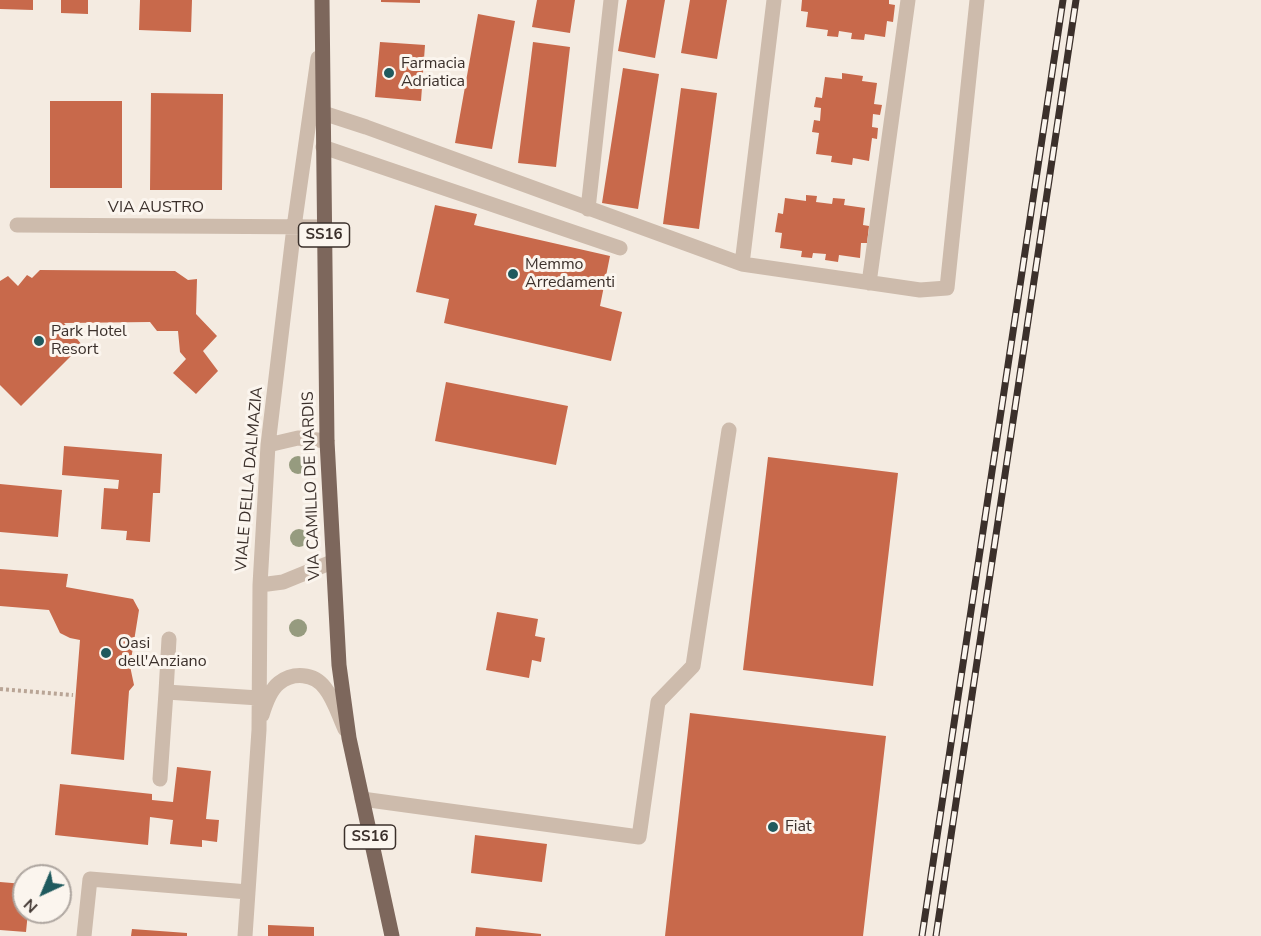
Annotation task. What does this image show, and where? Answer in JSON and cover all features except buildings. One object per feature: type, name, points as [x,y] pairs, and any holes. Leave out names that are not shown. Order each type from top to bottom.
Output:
[{"type":"main road","name":"SS16","points":[[322,0],[322,28]]},
{"type":"main road","name":"VIA CAMILLO DE NARDIS","points":[[322,28],[327,441],[339,665],[349,738],[392,936]]},
{"type":"street","points":[[588,209],[611,0]]},
{"type":"street","points":[[742,264],[774,0]]},
{"type":"street","points":[[869,283],[908,0]]},
{"type":"street","points":[[323,113],[742,264],[920,290],[947,288],[977,0]]},
{"type":"street","name":"VIALE DELLA DALMAZIA","points":[[244,936],[259,730],[260,585],[268,445],[294,227],[322,28]]},
{"type":"street","points":[[323,147],[621,248]]},
{"type":"street","name":"VIA AUSTRO","points":[[17,225],[324,227]]},
{"type":"street","points":[[362,799],[639,837],[658,702],[693,666],[729,430]]},
{"type":"street","points":[[268,445],[298,438],[327,441]]},
{"type":"street","points":[[260,585],[284,582],[332,562]]},
{"type":"street","points":[[160,779],[169,639]]},
{"type":"street","points":[[259,730],[262,714],[271,692],[278,683],[298,675],[311,677],[325,688],[349,738]]},
{"type":"street","points":[[166,692],[259,698]]},
{"type":"street","points":[[84,936],[90,879],[248,892]]},
{"type":"path","points":[[0,689],[74,696]]},
{"type":"railway","points":[[922,936],[1063,0]]},
{"type":"railway","points":[[936,936],[1076,0]]},
{"type":"place","name":"Farmacia Adriatica","points":[[389,73]]},
{"type":"place","name":"Memmo Arredamenti","points":[[513,274]]},
{"type":"place","name":"Park Hotel Resort","points":[[39,341]]},
{"type":"place","name":"Oasi dell'Anziano","points":[[106,653]]},
{"type":"place","name":"Fiat","points":[[773,827]]}]
